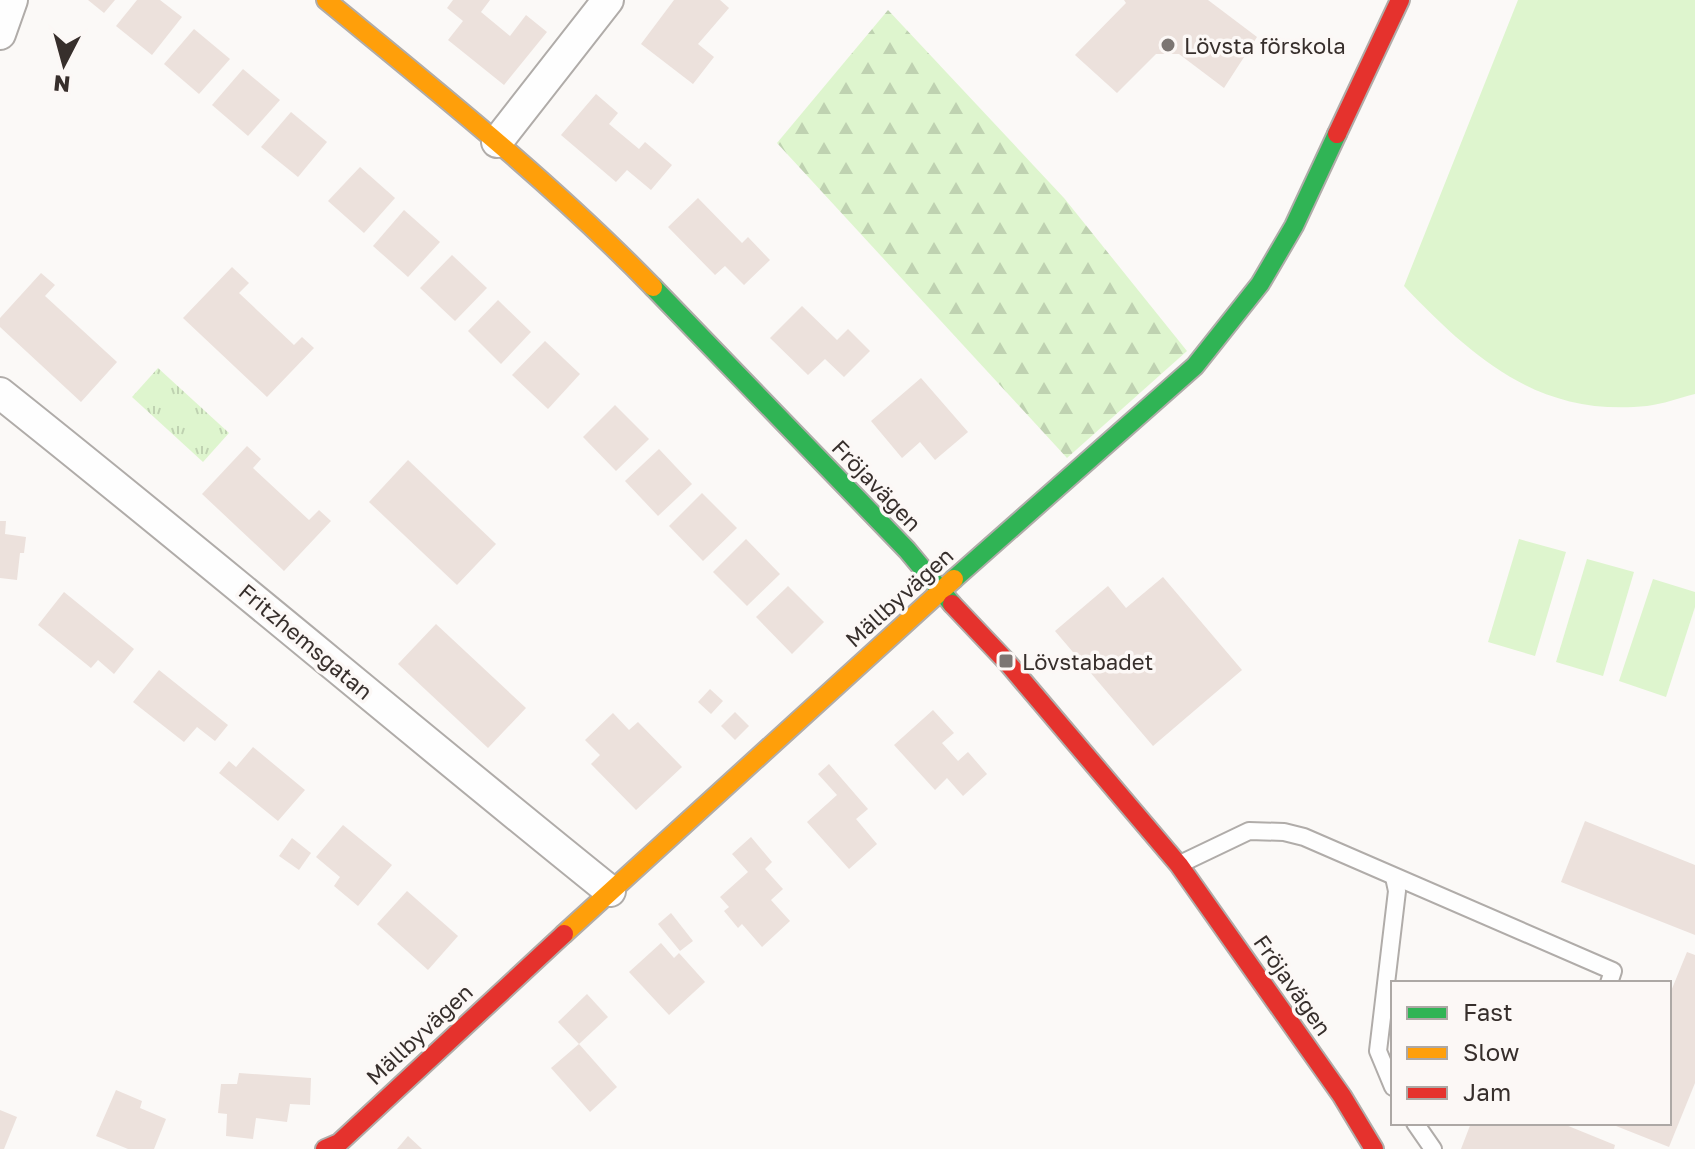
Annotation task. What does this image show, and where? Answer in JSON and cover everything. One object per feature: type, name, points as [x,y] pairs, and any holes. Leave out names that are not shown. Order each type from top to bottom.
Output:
[{"type":"street","points":[[0,34],[12,0]]},
{"type":"street","name":"Fröjavägen","points":[[326,0],[598,230],[907,550],[1179,865],[1342,1096],[1374,1149]]},
{"type":"street","points":[[497,142],[608,0]]},
{"type":"street","name":"Mällbyvägen","points":[[325,1149],[339,1143],[940,591],[1195,366],[1260,284],[1294,226],[1400,0]]},
{"type":"street","name":"Fritzhemsgatan","points":[[0,393],[187,542],[463,773],[610,891]]},
{"type":"lane","points":[[1179,865],[1249,831],[1284,832],[1304,837],[1613,971],[1610,981]]},
{"type":"lane","points":[[1391,1082],[1378,1051],[1397,891],[1394,877]]},
{"type":"lane","points":[[1416,1125],[1433,1149]]},
{"type":"green space","points":[[1518,0],[1695,0],[1695,394],[1647,406],[1608,407],[1573,402],[1541,392],[1511,378],[1483,359],[1404,286]]},
{"type":"green space","points":[[888,10],[1064,198],[1187,351],[1067,458],[777,143]]},
{"type":"green space","points":[[158,368],[229,433],[203,462],[132,397]]},
{"type":"green space","points":[[1519,539],[1566,552],[1535,656],[1488,642]]},
{"type":"green space","points":[[1587,559],[1634,572],[1603,676],[1556,662]]},
{"type":"green space","points":[[1653,579],[1695,592],[1695,607],[1666,697],[1619,681]]},
{"type":"building","points":[[88,0],[115,0],[104,13]]},
{"type":"building","points":[[137,0],[160,0],[182,17],[152,55],[116,26]]},
{"type":"building","points":[[453,0],[490,0],[481,12],[510,36],[526,15],[547,32],[504,85],[448,40],[463,21],[447,8]]},
{"type":"building","points":[[674,0],[720,0],[729,8],[698,44],[714,57],[693,84],[641,44]]},
{"type":"building","name":"Lövsta förskola","points":[[1124,0],[1208,0],[1257,37],[1224,88],[1179,54],[1156,54],[1117,93],[1075,55],[1126,3]]},
{"type":"building","points":[[194,29],[230,59],[199,94],[164,64]]},
{"type":"building","points":[[243,69],[280,100],[248,136],[212,105]]},
{"type":"building","points":[[596,94],[618,113],[609,124],[639,149],[645,142],[672,165],[651,190],[627,170],[616,182],[561,135]]},
{"type":"building","points":[[291,112],[327,142],[298,177],[261,147]]},
{"type":"building","points":[[360,167],[395,198],[364,233],[328,201]]},
{"type":"building","points":[[698,198],[742,243],[748,237],[770,260],[744,285],[725,266],[715,275],[668,227]]},
{"type":"building","points":[[404,210],[440,242],[408,277],[373,246]]},
{"type":"building","points":[[452,255],[487,288],[455,321],[420,288]]},
{"type":"building","points":[[232,267],[249,283],[239,293],[294,345],[302,337],[314,348],[267,397],[183,318]]},
{"type":"building","points":[[41,273],[55,285],[45,296],[117,362],[81,402],[0,327],[0,318]]},
{"type":"building","points":[[498,300],[531,332],[501,364],[468,331]]},
{"type":"building","points":[[802,306],[837,340],[848,329],[870,351],[844,377],[825,359],[808,375],[770,338]]},
{"type":"building","points":[[545,341],[580,374],[548,409],[512,375]]},
{"type":"building","points":[[921,378],[968,432],[935,460],[920,442],[902,458],[871,421]]},
{"type":"building","points":[[615,405],[649,439],[616,471],[583,437]]},
{"type":"building","points":[[247,446],[261,459],[253,468],[309,520],[319,510],[331,521],[284,571],[202,494]]},
{"type":"building","points":[[659,449],[692,484],[658,516],[625,481]]},
{"type":"building","points":[[408,460],[496,544],[457,585],[369,502]]},
{"type":"building","points":[[702,493],[737,528],[703,561],[669,526]]},
{"type":"building","points":[[0,521],[6,521],[5,534],[26,537],[24,553],[20,553],[17,580],[0,578]]},
{"type":"building","points":[[746,539],[780,574],[747,606],[713,572]]},
{"type":"building","points":[[1163,577],[1242,670],[1153,746],[1055,631],[1108,586],[1126,608]]},
{"type":"building","points":[[788,586],[824,622],[792,654],[756,617]]},
{"type":"building","points":[[64,592],[134,649],[114,674],[98,660],[91,668],[38,625]]},
{"type":"building","points":[[436,624],[526,708],[488,748],[398,664]]},
{"type":"building","points":[[159,670],[228,725],[215,741],[197,727],[184,742],[133,702]]},
{"type":"building","points":[[710,689],[723,701],[711,714],[698,702]]},
{"type":"building","points":[[933,710],[954,733],[942,743],[958,761],[968,752],[987,774],[963,796],[947,778],[935,790],[894,745]]},
{"type":"building","points":[[735,712],[749,726],[735,740],[721,726]]},
{"type":"building","points":[[613,713],[629,730],[638,722],[682,767],[636,810],[591,764],[600,755],[585,740]]},
{"type":"building","points":[[253,747],[305,790],[278,821],[219,773],[229,761],[236,767]]},
{"type":"building","points":[[829,764],[868,809],[856,819],[877,844],[849,869],[807,822],[837,795],[818,774]]},
{"type":"building","points":[[1585,821],[1695,865],[1695,935],[1561,882]]},
{"type":"building","points":[[343,825],[392,865],[358,906],[334,886],[340,877],[316,857]]},
{"type":"building","points":[[751,837],[772,862],[765,869],[783,889],[771,900],[790,921],[762,947],[742,924],[738,928],[724,911],[729,907],[720,897],[748,872],[732,854]]},
{"type":"building","points":[[292,838],[311,853],[299,870],[279,856]]},
{"type":"building","points":[[407,891],[458,936],[428,970],[377,924]]},
{"type":"building","points":[[671,913],[693,941],[680,951],[658,924]]},
{"type":"building","points":[[661,943],[674,958],[679,953],[705,982],[669,1015],[629,972]]},
{"type":"building","points":[[1687,952],[1695,955],[1695,1083],[1669,1147],[1616,1126],[1671,1125],[1671,991]]},
{"type":"building","points":[[587,994],[608,1017],[579,1044],[558,1022]]},
{"type":"building","points":[[579,1044],[617,1087],[590,1112],[551,1068]]},
{"type":"building","points":[[239,1073],[311,1078],[310,1105],[290,1104],[287,1122],[256,1118],[253,1139],[226,1136],[227,1114],[218,1113],[221,1084],[237,1084]]},
{"type":"building","points":[[116,1090],[142,1101],[140,1108],[166,1119],[154,1149],[128,1149],[96,1136]]},
{"type":"building","points":[[0,1110],[17,1117],[4,1149],[0,1149]]},
{"type":"building","points":[[1470,1125],[1566,1125],[1615,1145],[1614,1149],[1461,1149]]},
{"type":"building","points":[[408,1136],[422,1149],[397,1149]]},
{"type":"traffic: fast","points":[[954,579],[1195,366],[1260,284],[1294,226],[1337,134]]},
{"type":"traffic: fast","points":[[653,287],[907,550],[952,604]]},
{"type":"traffic: slow","points":[[326,0],[535,175],[653,287]]},
{"type":"traffic: slow","points":[[564,934],[954,579]]},
{"type":"traffic: jam","points":[[1337,134],[1400,0]]},
{"type":"traffic: jam","points":[[952,604],[1006,661],[1179,865],[1342,1096],[1374,1149]]},
{"type":"traffic: jam","points":[[325,1149],[339,1143],[564,934]]},
{"type":"place","name":"Lövsta förskola","points":[[1168,45]]},
{"type":"place","name":"Lövstabadet","points":[[1006,661]]}]
